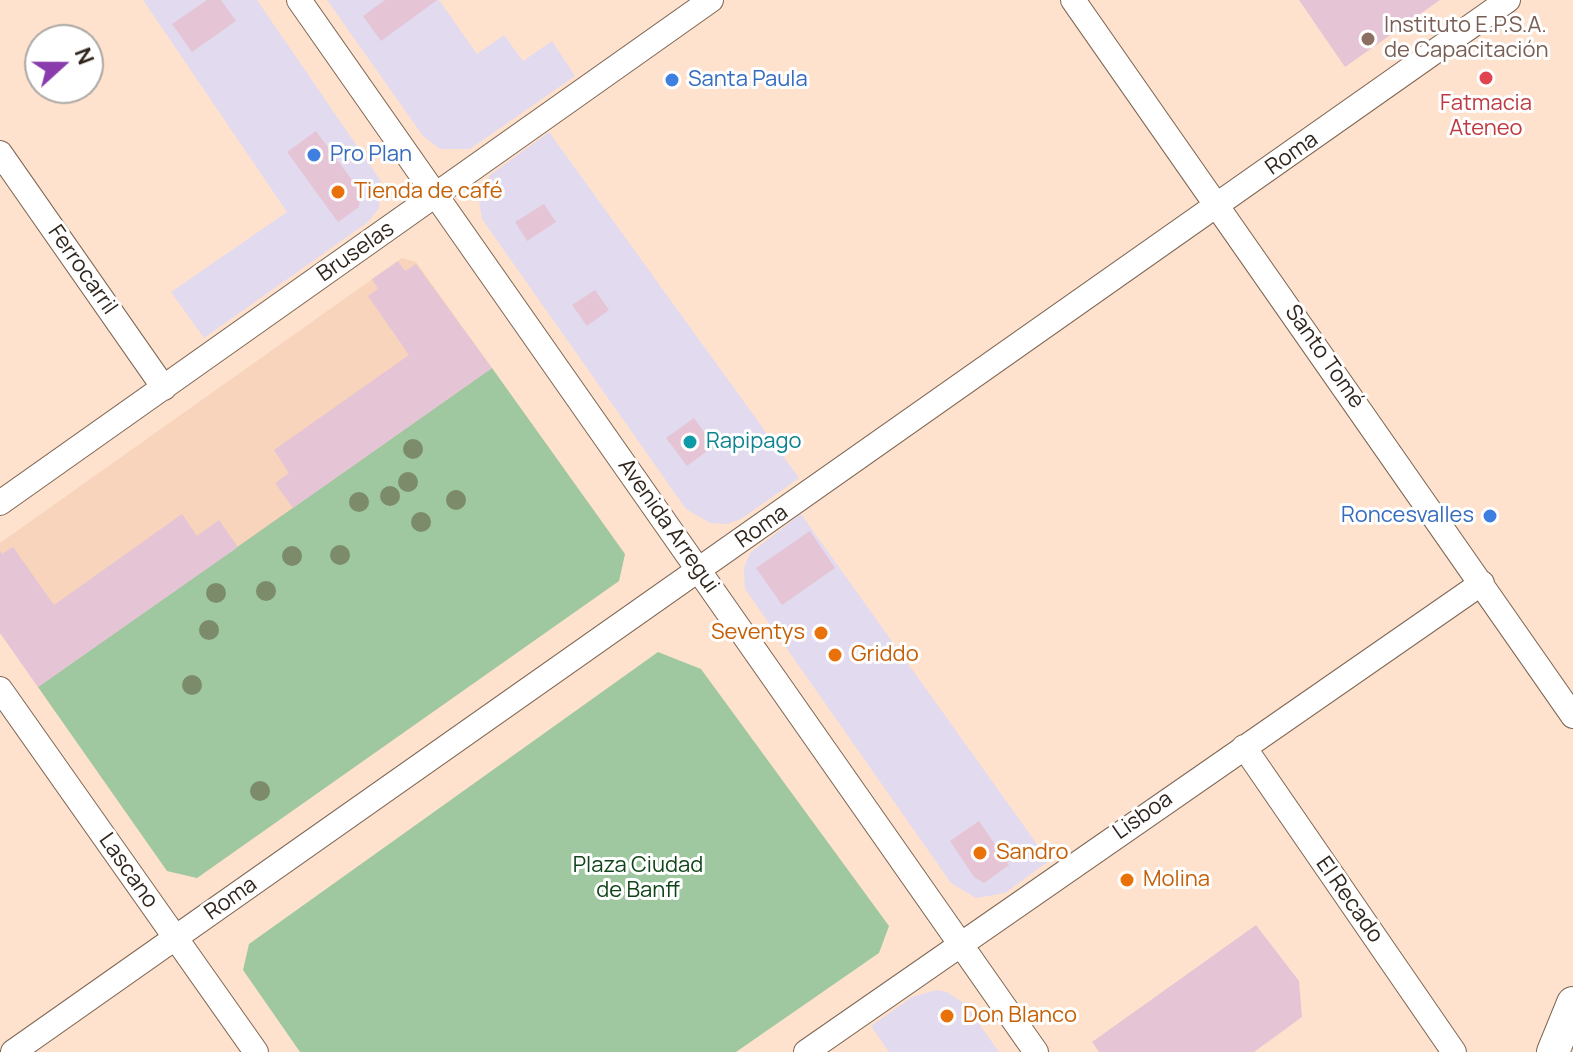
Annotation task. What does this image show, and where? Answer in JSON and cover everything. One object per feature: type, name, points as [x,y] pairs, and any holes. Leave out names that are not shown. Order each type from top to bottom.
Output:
[{"type":"street","name":"Avenida Arregui","points":[[299,0],[1036,1052]]},
{"type":"street","name":"Bruselas","points":[[0,503],[711,0]]},
{"type":"street","name":"Santo Tomé","points":[[1073,0],[1573,716]]},
{"type":"street","name":"Roma","points":[[11,1052],[1508,0]]},
{"type":"street","name":"Ferrocarril","points":[[0,153],[164,388]]},
{"type":"street","name":"Lisboa","points":[[806,1052],[1482,583]]},
{"type":"street","name":"Lascano","points":[[0,689],[256,1052]]},
{"type":"street","name":"El Recado","points":[[1244,747],[1454,1052]]},
{"type":"street","points":[[1553,1052],[1573,1003]]},
{"type":"street","points":[[0,1039],[11,1052]]},
{"type":"shaded area","points":[[143,0],[257,0],[381,181],[379,208],[368,222],[204,338],[171,292],[287,212]]},
{"type":"shaded area","points":[[327,0],[439,0],[477,54],[504,35],[523,61],[552,41],[575,76],[470,149],[440,149],[423,136]]},
{"type":"shaded area","points":[[549,132],[799,478],[741,519],[727,524],[710,523],[686,509],[482,219],[479,200],[490,175]]},
{"type":"shaded area","points":[[402,258],[416,262],[625,554],[619,581],[197,878],[167,871],[0,633],[0,543]]},
{"type":"shaded area","points":[[801,514],[1049,861],[1005,893],[976,898],[951,883],[745,589],[744,568],[750,553]]},
{"type":"shaded area","points":[[936,990],[947,992],[965,1004],[999,1052],[889,1052],[871,1026],[912,997]]},
{"type":"green space","points":[[492,368],[625,554],[619,581],[197,878],[167,871],[38,687]]},
{"type":"green space","name":"Plaza Ciudad de Banff","points":[[658,652],[701,669],[889,926],[879,953],[736,1052],[300,1052],[243,970],[249,944]]},
{"type":"building","points":[[207,0],[221,0],[236,21],[192,52],[172,24]]},
{"type":"building","points":[[385,0],[437,0],[381,41],[363,16]]},
{"type":"building","points":[[1299,0],[1440,0],[1345,67]]},
{"type":"building","points":[[316,131],[360,191],[359,207],[338,222],[287,152]]},
{"type":"building","points":[[544,204],[556,222],[527,241],[515,222]]},
{"type":"building","points":[[398,261],[405,271],[416,264],[492,368],[293,508],[275,483],[289,473],[274,450],[409,355],[368,296],[378,289],[372,279]]},
{"type":"building","points":[[595,290],[609,310],[587,326],[572,305]]},
{"type":"building","name":"Rapipago","points":[[694,418],[714,446],[687,466],[666,438]]},
{"type":"building","points":[[182,514],[197,536],[219,520],[238,547],[38,687],[0,633],[0,551],[2,554],[13,547],[54,605]]},
{"type":"building","points":[[810,531],[835,568],[782,605],[756,568]]},
{"type":"building","name":"Sandro","points":[[979,821],[1009,865],[984,883],[974,877],[950,841]]},
{"type":"building","points":[[1256,925],[1299,981],[1302,1017],[1254,1052],[1099,1052],[1092,1042]]},
{"type":"place","name":"Instituto E.P.S.A. de Capacitación","points":[[1368,39]]},
{"type":"place","name":"Fatmacia Ateneo","points":[[1486,78]]},
{"type":"place","name":"Santa Paula","points":[[672,80]]},
{"type":"place","name":"Pro Plan","points":[[314,155]]},
{"type":"place","name":"Tienda de café","points":[[338,192]]},
{"type":"place","name":"Rapipago","points":[[690,442]]},
{"type":"place","name":"Roncesvalles","points":[[1490,516]]},
{"type":"place","name":"Seventys","points":[[821,633]]},
{"type":"place","name":"Griddo","points":[[835,655]]},
{"type":"place","name":"Sandro","points":[[980,853]]},
{"type":"place","name":"Molina","points":[[1127,880]]},
{"type":"place","name":"Don Blanco","points":[[947,1016]]}]
